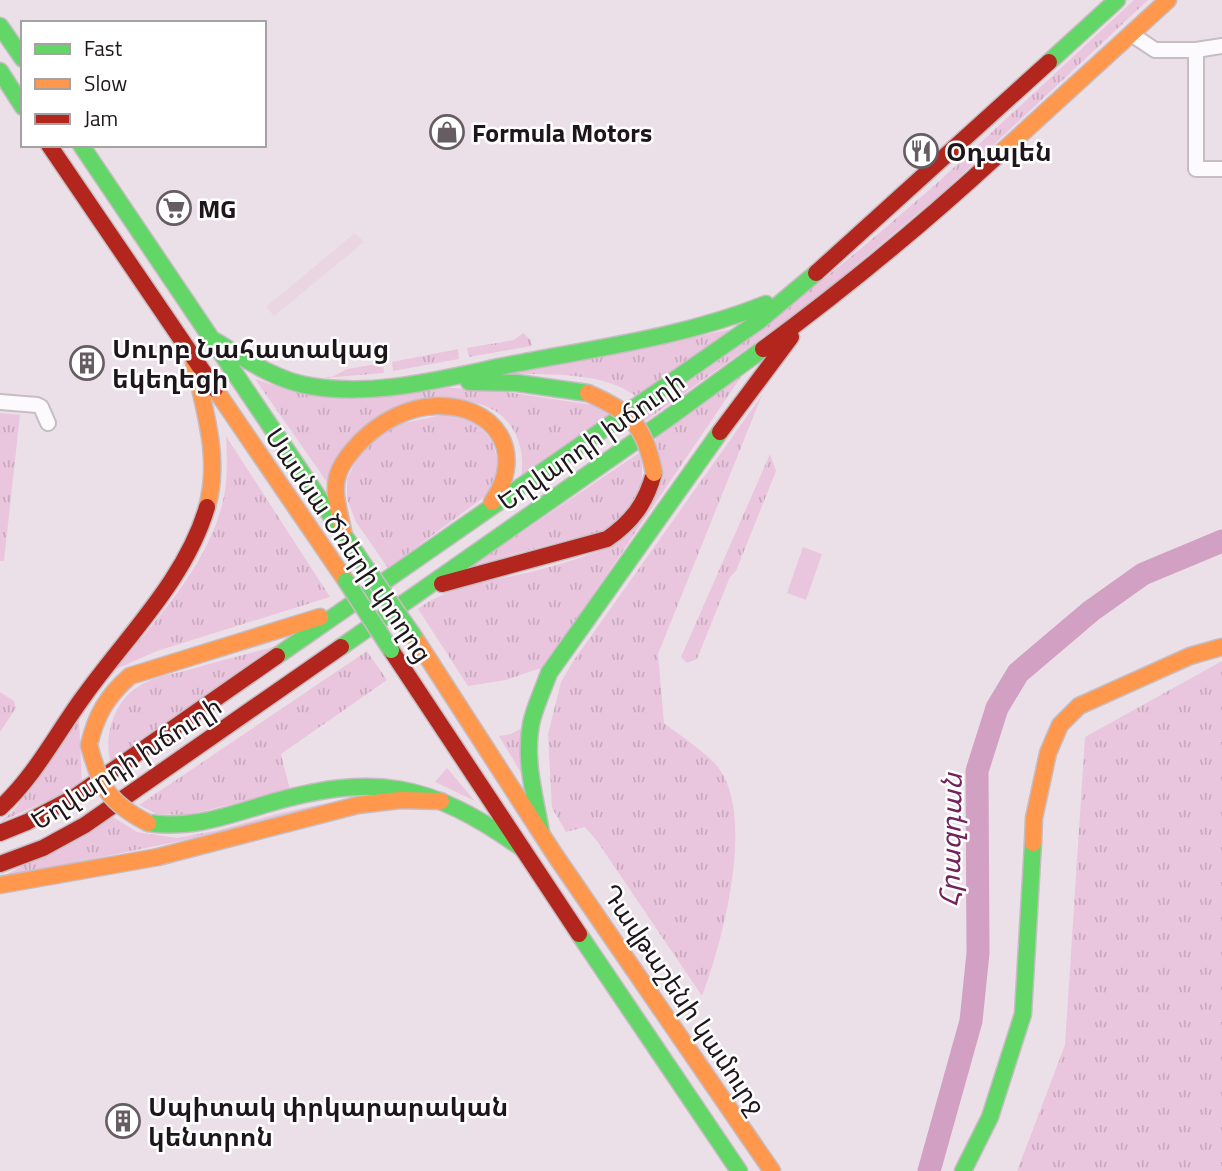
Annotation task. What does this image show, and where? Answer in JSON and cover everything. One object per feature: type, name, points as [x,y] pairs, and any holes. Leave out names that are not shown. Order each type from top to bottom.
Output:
[{"type":"main road","name":"Եղվարդի խճուղի","points":[[0,833],[73,798],[759,321],[799,289],[1117,0]]},
{"type":"main road","name":"Եղվարդի խճուղի","points":[[0,864],[49,844],[100,815],[162,774],[667,419],[817,309],[945,204],[1168,0]]},
{"type":"main road","points":[[0,26],[21,56]]},
{"type":"main road","points":[[0,71],[21,104]]},
{"type":"main road","name":"Սասնա Ծռերի փողոց","points":[[50,147],[345,581],[535,869]]},
{"type":"main road","name":"Սասնա Ծռերի փողոց","points":[[82,147],[413,635],[555,855]]},
{"type":"main road","points":[[412,383],[709,326],[799,289]]},
{"type":"main road","points":[[541,832],[531,764],[530,731],[549,673],[752,388],[817,309]]},
{"type":"main road","points":[[210,338],[269,373],[290,382],[343,389],[412,383],[517,383],[587,393],[624,409],[634,420],[649,446],[654,473],[651,486],[628,526],[607,540],[425,588]]},
{"type":"main road","points":[[0,808],[23,785],[82,698],[178,567],[198,533],[211,491],[214,459],[211,433],[194,362]]},
{"type":"main road","points":[[343,531],[335,483],[345,459],[365,436],[390,418],[421,409],[453,407],[477,414],[506,445],[508,470],[504,484],[483,512]]},
{"type":"main road","points":[[343,610],[130,677],[108,694],[94,719],[89,745],[96,774],[108,798],[124,812],[148,823],[175,825],[205,821],[276,801],[358,786],[410,790],[441,801],[494,827],[523,849]]},
{"type":"main road","points":[[963,1171],[990,1117],[1023,1014],[1034,818],[1048,753],[1060,724],[1079,706],[1190,656],[1222,647]]},
{"type":"main road","points":[[0,885],[158,857],[358,805],[400,800],[441,801]]},
{"type":"main road","name":"Դավթաշենի կամուրջ","points":[[555,855],[772,1171]]},
{"type":"main road","name":"Դավթաշենի կամուրջ","points":[[535,869],[739,1171]]},
{"type":"street","points":[[1131,34],[1154,50],[1196,50],[1222,46]]},
{"type":"street","points":[[1196,50],[1196,169],[1222,169]]},
{"type":"street","points":[[0,402],[37,405],[48,423]]},
{"type":"shaded area","points":[[355,233],[364,242],[274,316],[266,307]]},
{"type":"green space","points":[[1134,0],[1148,0],[942,193],[809,304],[644,422],[639,414],[804,295],[935,185]]},
{"type":"green space","points":[[732,329],[637,397],[608,383],[576,376],[510,374]]},
{"type":"green space","points":[[523,333],[531,340],[532,346],[469,357],[467,348],[514,340]]},
{"type":"green space","points":[[458,349],[459,359],[393,371],[392,362]]},
{"type":"green space","points":[[383,363],[384,373],[324,378],[347,369]]},
{"type":"green space","points":[[743,374],[544,667],[506,680],[468,686],[418,609],[456,590],[562,563],[620,542],[657,436]]},
{"type":"green space","points":[[255,379],[292,391],[441,387],[506,392],[593,405],[616,414],[521,478],[519,442],[507,421],[498,413],[475,403],[420,402],[329,485]]},
{"type":"green space","points":[[762,395],[658,654],[664,723],[718,767],[729,789],[734,816],[732,880],[719,944],[702,996],[597,841],[585,827],[566,832],[552,808],[548,734],[561,682],[572,663]]},
{"type":"green space","points":[[0,413],[20,415],[4,561],[0,561]]},
{"type":"green space","points":[[446,414],[475,422],[492,440],[499,465],[487,495],[388,568],[356,522],[347,499],[347,479],[357,458],[395,425]]},
{"type":"green space","points":[[226,436],[330,597],[157,651],[116,669],[179,591],[205,548],[225,493]]},
{"type":"green space","points":[[639,453],[642,464],[640,487],[630,507],[614,524],[595,534],[473,565]]},
{"type":"green space","points":[[770,454],[776,471],[697,659],[687,663],[681,657]]},
{"type":"green space","points":[[803,547],[822,554],[806,600],[787,593]]},
{"type":"green space","points":[[286,644],[111,764],[108,743],[112,722],[121,703],[136,688],[163,676]]},
{"type":"green space","points":[[367,651],[387,680],[281,754],[290,790],[187,815],[156,814],[139,805]]},
{"type":"green space","points":[[1222,661],[1222,1171],[1017,1171],[1065,1045],[1085,737]]},
{"type":"green space","points":[[0,692],[14,701],[16,708],[0,732]]},
{"type":"green space","points":[[79,718],[82,785],[0,822],[14,810]]},
{"type":"green space","points":[[524,727],[524,778],[499,736],[511,734]]},
{"type":"green space","points":[[447,768],[475,801],[435,782]]},
{"type":"green space","points":[[326,803],[253,826],[0,878],[113,817],[137,832],[177,838]]},
{"type":"waterway","name":"Հրազդան","points":[[929,1171],[971,1021],[978,953],[977,771],[997,708],[1018,673],[1091,611],[1143,574],[1222,541]]},
{"type":"traffic: fast","points":[[1049,62],[1117,0]]},
{"type":"traffic: fast","points":[[0,26],[21,56]]},
{"type":"traffic: fast","points":[[0,71],[21,104]]},
{"type":"traffic: fast","points":[[82,147],[366,568]]},
{"type":"traffic: fast","points":[[277,656],[759,321],[816,273]]},
{"type":"traffic: fast","points":[[210,338],[258,366],[296,383],[336,389],[363,389],[415,384],[644,340],[766,304]]},
{"type":"traffic: fast","points":[[341,647],[763,349]]},
{"type":"traffic: fast","points":[[469,382],[517,383],[588,393]]},
{"type":"traffic: fast","points":[[541,832],[531,778],[529,738],[531,724],[549,673],[720,432]]},
{"type":"traffic: fast","points":[[366,568],[413,635]]},
{"type":"traffic: fast","points":[[346,581],[391,650]]},
{"type":"traffic: fast","points":[[148,823],[192,823],[302,795],[369,787],[429,797],[458,809],[523,849]]},
{"type":"traffic: fast","points":[[963,1171],[990,1117],[1023,1014],[1033,843]]},
{"type":"traffic: fast","points":[[579,934],[739,1171]]},
{"type":"traffic: slow","points":[[995,158],[1168,0]]},
{"type":"traffic: slow","points":[[194,362],[212,452],[211,489],[207,507]]},
{"type":"traffic: slow","points":[[215,389],[346,581]]},
{"type":"traffic: slow","points":[[588,393],[615,407],[634,422],[646,443],[654,473]]},
{"type":"traffic: slow","points":[[343,531],[336,484],[346,458],[360,442],[385,422],[425,407],[457,408],[475,413],[489,422],[499,435],[505,449],[506,466],[502,483],[492,502]]},
{"type":"traffic: slow","points":[[89,745],[95,724],[104,707],[130,676],[320,617]]},
{"type":"traffic: slow","points":[[413,635],[555,855],[772,1171]]},
{"type":"traffic: slow","points":[[1033,843],[1034,818],[1048,753],[1060,725],[1079,706],[1190,656],[1222,647]]},
{"type":"traffic: slow","points":[[89,745],[97,772],[108,792],[124,808],[148,823]]},
{"type":"traffic: slow","points":[[0,885],[158,857],[358,805],[400,800],[441,801]]},
{"type":"traffic: jam","points":[[816,273],[1049,62]]},
{"type":"traffic: jam","points":[[50,147],[215,389]]},
{"type":"traffic: jam","points":[[763,349],[881,257],[995,158]]},
{"type":"traffic: jam","points":[[720,432],[791,337]]},
{"type":"traffic: jam","points":[[442,584],[607,539],[637,511],[647,494],[654,473]]},
{"type":"traffic: jam","points":[[0,808],[35,769],[84,696],[170,583],[185,558],[207,507]]},
{"type":"traffic: jam","points":[[0,864],[43,848],[85,825],[341,647]]},
{"type":"traffic: jam","points":[[391,650],[579,934]]},
{"type":"traffic: jam","points":[[0,833],[73,798],[277,656]]},
{"type":"place","name":"Formula Motors","points":[[447,132]]},
{"type":"place","name":"Օդալեն","points":[[921,151]]},
{"type":"place","name":"MG","points":[[174,208]]},
{"type":"place","name":"Սուրբ Նահատակաց եկեղեցի","points":[[87,363]]},
{"type":"place","name":"Սպիտակ փրկարարական կենտրոն","points":[[123,1121]]}]
